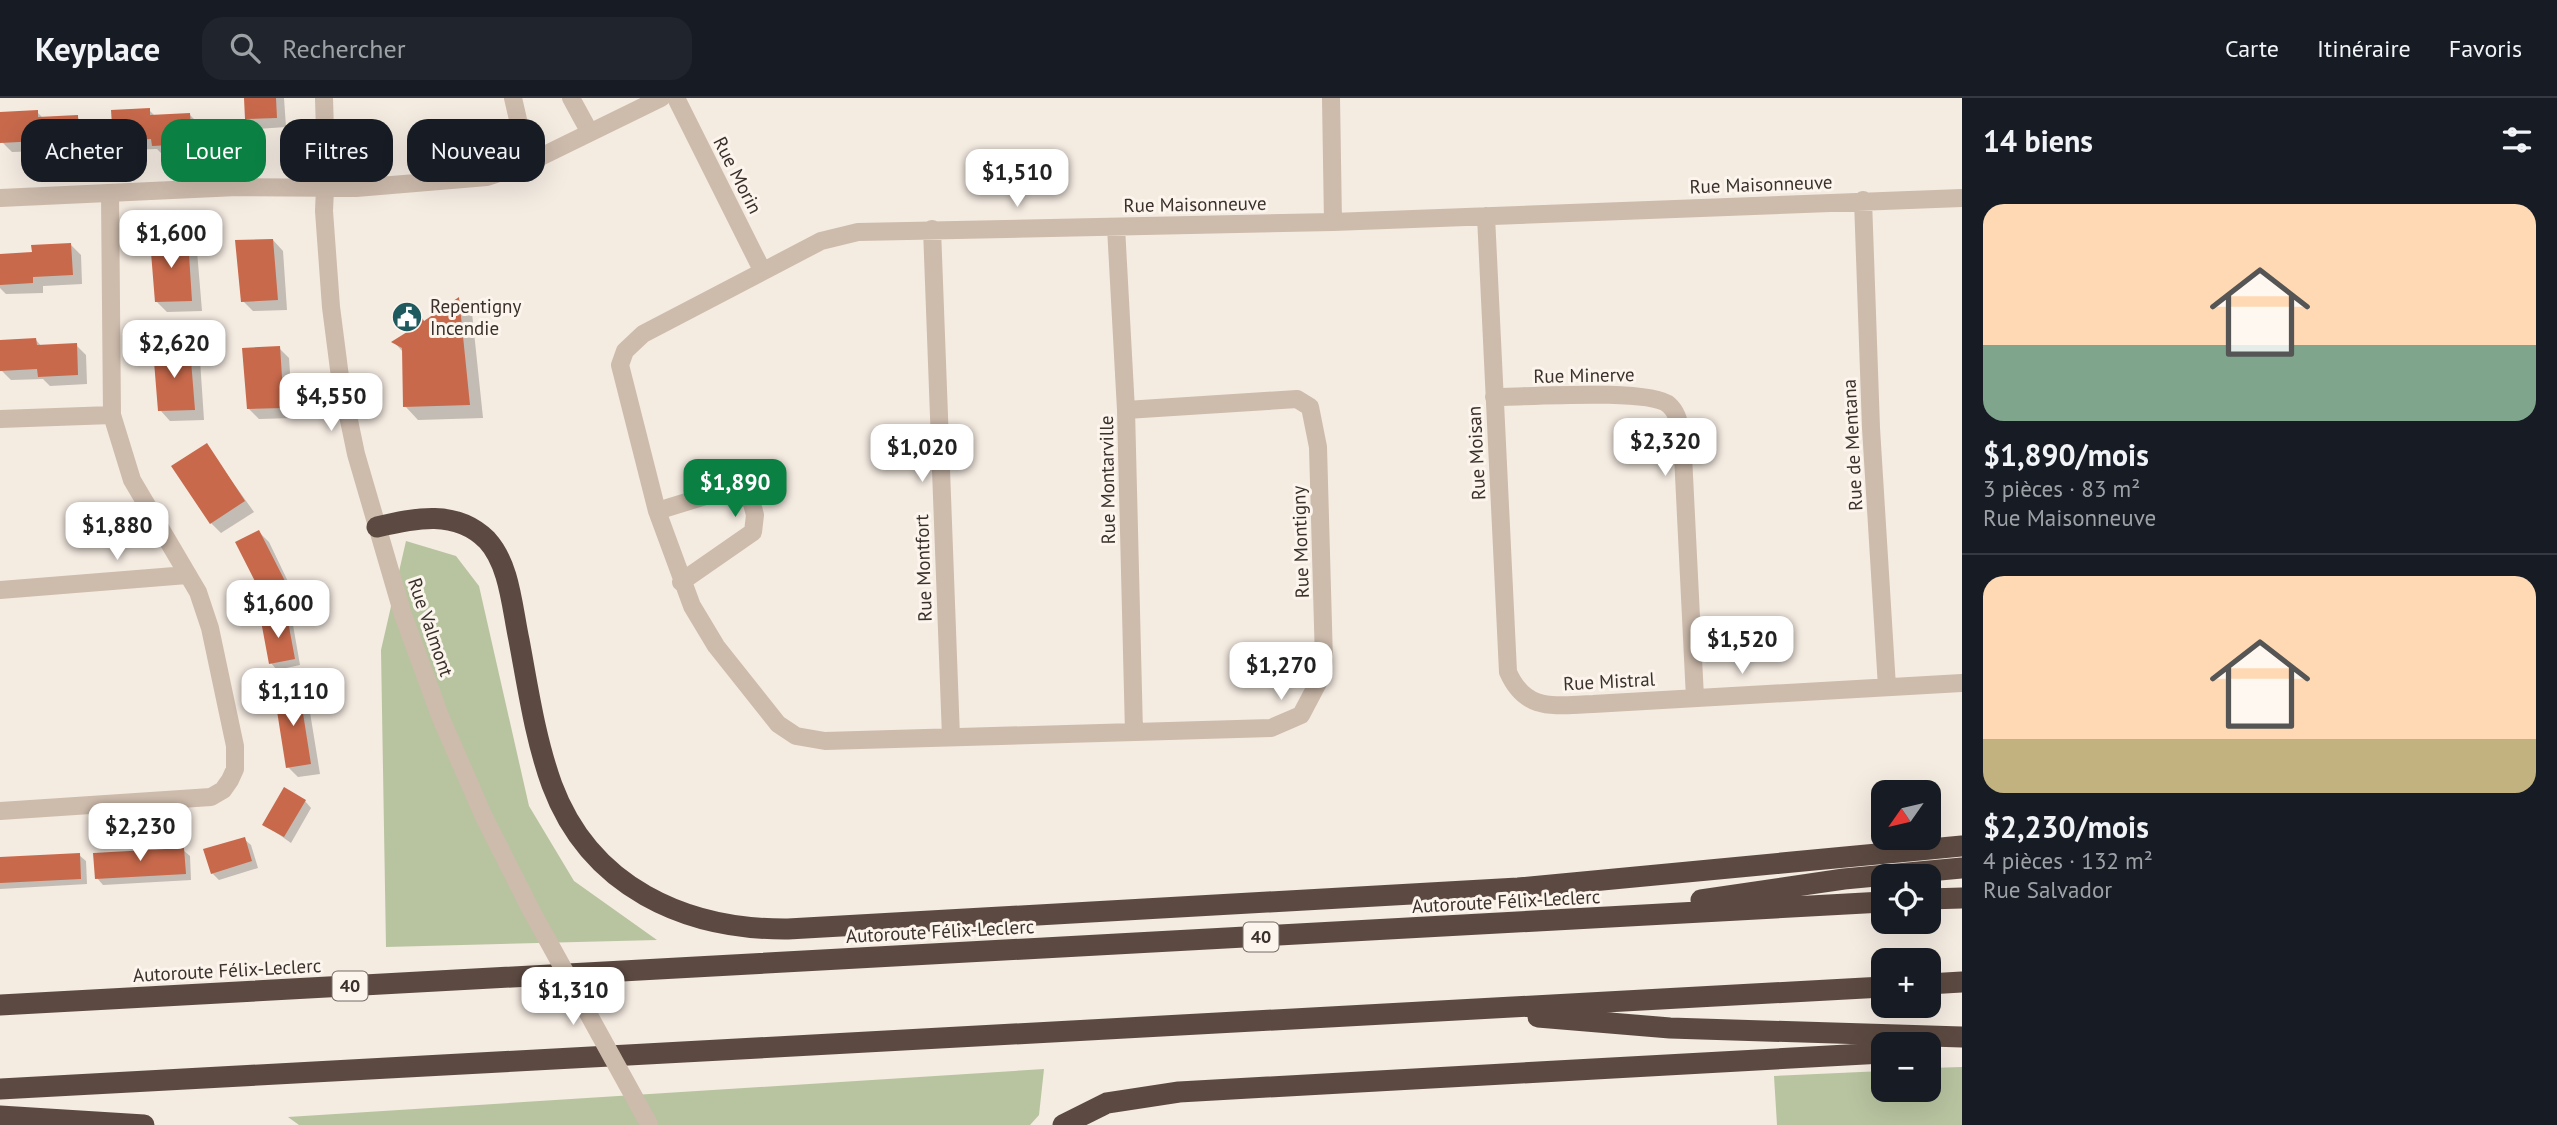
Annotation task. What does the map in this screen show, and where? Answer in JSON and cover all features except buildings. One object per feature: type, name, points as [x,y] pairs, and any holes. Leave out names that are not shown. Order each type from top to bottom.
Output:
[{"type":"highway","points":[[377,527],[418,518],[449,519],[467,526],[488,542],[505,576],[543,757],[569,819],[599,859],[632,887],[676,912],[721,925],[788,929],[1494,890],[1962,846]]},
{"type":"highway","points":[[1560,921],[1844,879],[1962,868]]},
{"type":"highway","points":[[1941,899],[1962,898]]},
{"type":"highway","name":"Autoroute Félix-Leclerc","points":[[0,1005],[1871,903]]},
{"type":"highway","points":[[1941,983],[1962,982]]},
{"type":"highway","points":[[0,1089],[1871,987]]},
{"type":"highway","points":[[1459,1010],[1670,1028],[1962,1037]]},
{"type":"highway","points":[[1941,1047],[1962,1045]]},
{"type":"highway","points":[[1063,1125],[1107,1103],[1179,1092],[1871,1054]]},
{"type":"highway","points":[[0,1116],[144,1125]]},
{"type":"street","name":"Rue Valmont","points":[[324,98],[328,275],[340,377],[356,454],[403,615],[440,716],[484,817],[531,910],[649,1124]]},
{"type":"street","points":[[513,98],[518,119]]},
{"type":"street","points":[[571,98],[589,131]]},
{"type":"street","points":[[545,154],[662,98]]},
{"type":"street","name":"Rue Morin","points":[[676,98],[762,270]]},
{"type":"street","points":[[1331,98],[1333,222]]},
{"type":"street","points":[[0,198],[409,182]]},
{"type":"street","points":[[0,811],[211,797],[223,790],[235,769],[235,746],[222,672],[198,593],[137,491],[112,415],[110,193]]},
{"type":"street","name":"Rue Maisonneuve","points":[[825,740],[796,736],[778,724],[757,702],[716,646],[681,582],[657,511],[623,386],[620,365],[625,351],[643,334],[821,241],[840,235],[932,229],[1333,222],[1962,198]]},
{"type":"street","name":"Rue de Mentana","points":[[1863,200],[1871,428],[1887,687]]},
{"type":"street","name":"Rue Moisan","points":[[1486,216],[1508,672],[1514,687]]},
{"type":"street","name":"Rue Montarville","points":[[1116,227],[1126,410],[1134,732]]},
{"type":"street","name":"Rue Montfort","points":[[932,229],[951,737]]},
{"type":"street","name":"Rue Minerve","points":[[1494,397],[1644,396],[1669,405],[1678,417],[1682,435],[1695,698]]},
{"type":"street","name":"Rue Montigny","points":[[825,740],[1271,728],[1301,715],[1320,679],[1324,661],[1318,447],[1310,407],[1297,399],[1126,410]]},
{"type":"street","points":[[0,419],[112,415]]},
{"type":"street","points":[[657,511],[724,489],[751,500],[755,515],[753,532],[681,582]]},
{"type":"street","points":[[0,590],[187,575]]},
{"type":"street","name":"Rue Mistral","points":[[1514,687],[1526,699],[1544,705],[1962,683]]},
{"type":"green space","points":[[406,541],[456,556],[479,586],[529,806],[574,881],[657,940],[386,947],[381,650]]},
{"type":"green space","points":[[1962,1067],[1962,1125],[1777,1125],[1774,1076],[1871,1072],[1871,1102],[1941,1102],[1941,1068]]},
{"type":"green space","points":[[1044,1069],[1039,1115],[1030,1125],[299,1125],[288,1117]]},
{"type":"place","name":"Repentigny Incendie","points":[[407,317]]}]
